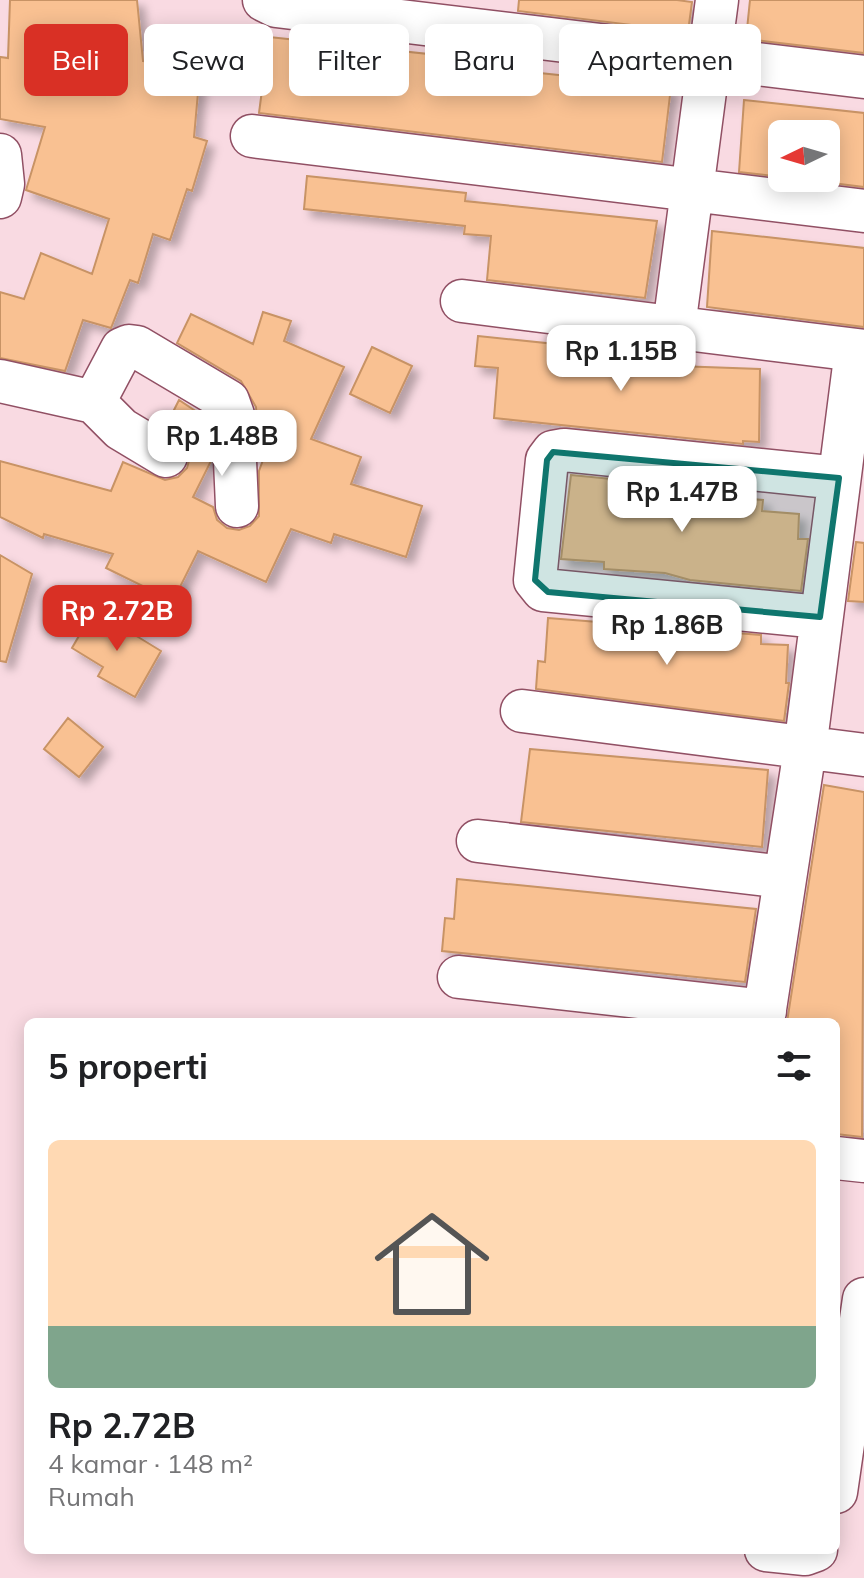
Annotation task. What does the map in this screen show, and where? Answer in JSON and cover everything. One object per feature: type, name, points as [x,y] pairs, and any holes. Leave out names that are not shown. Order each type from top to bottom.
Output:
[{"type":"street","points":[[264,0],[276,6],[559,41]]},
{"type":"street","points":[[714,24],[717,0]]},
{"type":"street","points":[[761,65],[864,77]]},
{"type":"street","points":[[674,327],[705,96]]},
{"type":"street","points":[[252,136],[864,211]]},
{"type":"street","points":[[0,155],[3,184],[0,197]]},
{"type":"street","points":[[459,977],[764,1016],[805,749],[839,478],[860,350],[462,301]]},
{"type":"street","points":[[94,402],[122,349],[129,346],[225,397],[233,415],[237,506]]},
{"type":"street","points":[[0,381],[94,402],[121,429],[166,456]]},
{"type":"street","points":[[820,617],[543,590],[535,580],[547,460],[553,452],[564,450],[839,478]]},
{"type":"street","points":[[522,711],[864,755]]},
{"type":"street","points":[[478,841],[784,877]]},
{"type":"street","points":[[840,1158],[864,1161]]},
{"type":"street","points":[[840,1464],[864,1299]]},
{"type":"highlighted area","points":[[553,452],[839,478],[820,617],[548,592],[535,580],[547,460]]},
{"type":"building","points":[[10,0],[137,0],[144,61],[144,96],[198,96],[194,137],[207,141],[192,191],[187,189],[170,240],[153,234],[138,283],[130,280],[111,328],[83,320],[65,371],[0,358],[0,292],[24,299],[41,253],[92,274],[109,219],[26,190],[45,127],[0,119],[0,57],[8,58]]},
{"type":"building","points":[[519,0],[692,2],[689,24],[623,24],[518,11]]},
{"type":"building","points":[[750,0],[864,0],[864,53],[761,41],[761,24],[748,24]]},
{"type":"building","points":[[273,37],[289,39],[289,96],[409,96],[409,52],[425,54],[425,96],[543,96],[543,73],[559,75],[559,96],[670,96],[662,162],[259,113],[261,96],[273,96]]},
{"type":"building","points":[[744,100],[864,113],[864,187],[840,184],[840,120],[768,120],[768,175],[739,172]]},
{"type":"building","points":[[307,176],[466,193],[465,201],[657,221],[645,298],[487,280],[491,236],[464,234],[465,226],[304,209]]},
{"type":"building","points":[[712,231],[864,248],[864,327],[707,307]]},
{"type":"building","points":[[263,312],[291,321],[284,341],[344,367],[311,439],[361,457],[351,484],[422,506],[406,557],[334,534],[331,543],[291,529],[266,582],[198,551],[173,601],[106,568],[113,554],[44,534],[43,538],[0,517],[0,461],[111,491],[123,462],[165,480],[178,477],[187,468],[190,457],[187,445],[165,428],[179,400],[209,420],[211,461],[193,497],[213,507],[217,520],[227,528],[239,530],[250,526],[259,516],[259,471],[271,438],[258,432],[256,407],[241,381],[177,343],[191,314],[253,344]]},
{"type":"building","points":[[478,336],[555,344],[554,350],[650,358],[649,365],[760,369],[759,442],[743,441],[743,444],[494,418],[498,368],[475,366]]},
{"type":"building","points":[[372,347],[412,366],[390,413],[350,394]]},
{"type":"building","points":[[571,475],[703,488],[703,494],[763,500],[762,511],[799,514],[798,539],[808,539],[801,591],[690,580],[665,573],[604,569],[604,562],[561,559]]},
{"type":"building","points":[[856,542],[864,543],[864,602],[848,601]]},
{"type":"building","points":[[0,555],[32,574],[6,662],[0,661]]},
{"type":"building","points":[[94,610],[161,651],[135,697],[98,676],[103,667],[72,648]]},
{"type":"building","points":[[548,618],[761,635],[761,644],[788,645],[786,683],[789,683],[784,721],[536,689],[538,661],[545,662]]},
{"type":"building","points":[[68,718],[103,747],[79,777],[44,749]]},
{"type":"building","points":[[530,749],[768,770],[762,847],[521,822]]},
{"type":"building","points":[[824,785],[864,792],[862,1137],[840,1134],[840,1018],[788,1018]]},
{"type":"building","points":[[457,879],[756,909],[745,982],[442,951],[445,918],[454,919]]}]
